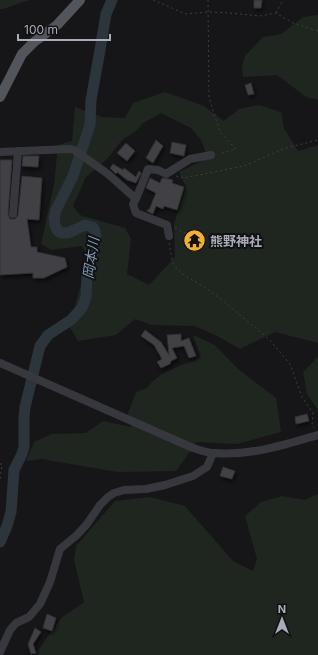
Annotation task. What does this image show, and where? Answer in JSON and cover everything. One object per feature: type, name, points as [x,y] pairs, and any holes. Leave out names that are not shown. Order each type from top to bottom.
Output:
[{"type":"main road","points":[[0,97],[22,54],[34,42],[57,25],[80,0]]},
{"type":"street","points":[[0,152],[74,150],[108,174],[136,199]]},
{"type":"street","points":[[13,214],[18,151]]},
{"type":"street","points":[[169,236],[167,225],[136,213],[133,204],[148,169],[158,170],[166,174],[190,158],[212,155]]},
{"type":"street","points":[[4,364],[48,385],[193,448],[213,453],[250,452],[280,446],[316,432]]},
{"type":"street","points":[[0,652],[10,630],[16,623],[29,616],[40,604],[50,582],[60,549],[78,535],[88,524],[100,505],[108,497],[114,493],[124,490],[146,489],[166,485],[193,476],[207,467],[213,453]]},
{"type":"path","points":[[153,0],[186,14],[208,12],[260,16],[276,13],[293,24],[318,31]]},
{"type":"path","points":[[208,0],[209,98],[220,132],[236,149],[229,152],[212,155]]},
{"type":"path","points":[[276,13],[283,0]]},
{"type":"path","points":[[166,174],[184,178],[244,166],[286,148],[318,140]]},
{"type":"path","points":[[173,227],[192,236]]},
{"type":"path","points":[[169,236],[172,260],[176,268],[184,275],[212,292],[269,340],[290,364],[302,397],[313,413],[312,424],[316,432]]},
{"type":"path","points":[[0,464],[2,464],[0,480]]},
{"type":"shaded area","points":[[0,0],[29,0],[0,9]]},
{"type":"shaded area","points":[[318,15],[318,100],[306,97],[277,75],[243,77],[242,66],[245,56],[263,37],[281,34],[303,17]]},
{"type":"shaded area","points":[[165,92],[204,106],[224,121],[239,109],[259,105],[281,112],[284,128],[298,151],[318,145],[318,343],[275,332],[240,349],[195,326],[152,325],[135,319],[116,335],[78,341],[69,326],[81,285],[86,254],[82,246],[51,250],[41,244],[54,185],[58,145],[72,141],[75,107],[102,117],[125,118],[133,103]],"holes":[[[161,113],[191,128],[201,140],[208,158],[179,172],[186,187],[174,224],[175,257],[149,285],[127,274],[131,239],[125,228],[80,215],[73,206],[86,177],[108,158],[122,140],[136,131],[143,123]]]},
{"type":"shaded area","points":[[193,335],[215,345],[238,369],[276,398],[281,432],[237,444],[197,442],[176,471],[117,472],[42,459],[26,461],[34,442],[52,434],[86,433],[103,421],[131,427],[128,413],[136,392],[147,388],[164,373],[178,366],[201,358]]},
{"type":"shaded area","points":[[318,357],[318,410],[307,394],[303,372]]},
{"type":"shaded area","points":[[318,494],[318,655],[35,655],[61,618],[84,602],[74,560],[76,546],[115,501],[150,497],[185,506],[233,561],[253,571],[257,559],[245,516],[261,502],[282,496],[304,500]]},
{"type":"building","points":[[254,0],[262,0],[261,8],[254,8]]},
{"type":"building","points":[[251,83],[254,94],[248,95],[245,85]]},
{"type":"building","points":[[156,140],[163,146],[153,163],[146,158]]},
{"type":"building","points":[[172,142],[186,145],[184,156],[170,153]]},
{"type":"building","points":[[126,143],[135,151],[127,161],[117,153]]},
{"type":"building","points":[[23,156],[39,156],[38,167],[22,166]]},
{"type":"building","points":[[0,160],[12,160],[8,214],[10,219],[15,219],[18,215],[22,176],[42,178],[39,220],[27,219],[31,247],[37,247],[37,252],[65,258],[67,267],[44,278],[33,278],[33,273],[0,275]]},
{"type":"building","points":[[113,164],[123,170],[124,168],[136,177],[139,171],[141,173],[136,183],[127,180],[117,172],[116,174],[110,168]]},
{"type":"building","points":[[150,178],[160,183],[162,178],[173,180],[172,183],[184,187],[177,210],[164,206],[163,209],[156,206],[153,214],[147,211],[148,209],[149,210],[156,193],[146,188]]},
{"type":"building","points":[[145,330],[161,342],[169,355],[167,335],[181,334],[181,341],[189,338],[196,356],[189,358],[184,346],[172,348],[177,358],[171,361],[170,364],[161,368],[157,362],[162,359],[154,345],[141,336]]},
{"type":"building","points":[[307,414],[309,421],[296,424],[295,417]]},
{"type":"building","points":[[223,467],[235,471],[232,479],[220,476]]},
{"type":"building","points":[[47,614],[56,618],[52,631],[43,628]]},
{"type":"building","points":[[35,628],[41,632],[33,644],[36,653],[31,654],[28,644]]},
{"type":"waterway","name":"岡本川","points":[[0,542],[11,512],[14,470],[24,447],[25,407],[40,346],[48,335],[71,320],[82,308],[86,297],[87,275],[96,238],[95,231],[93,227],[85,225],[68,233],[61,233],[57,230],[54,218],[56,210],[73,176],[90,125],[91,100],[106,14],[112,0]]},
{"type":"place","name":"熊野神社","points":[[195,241]]}]
